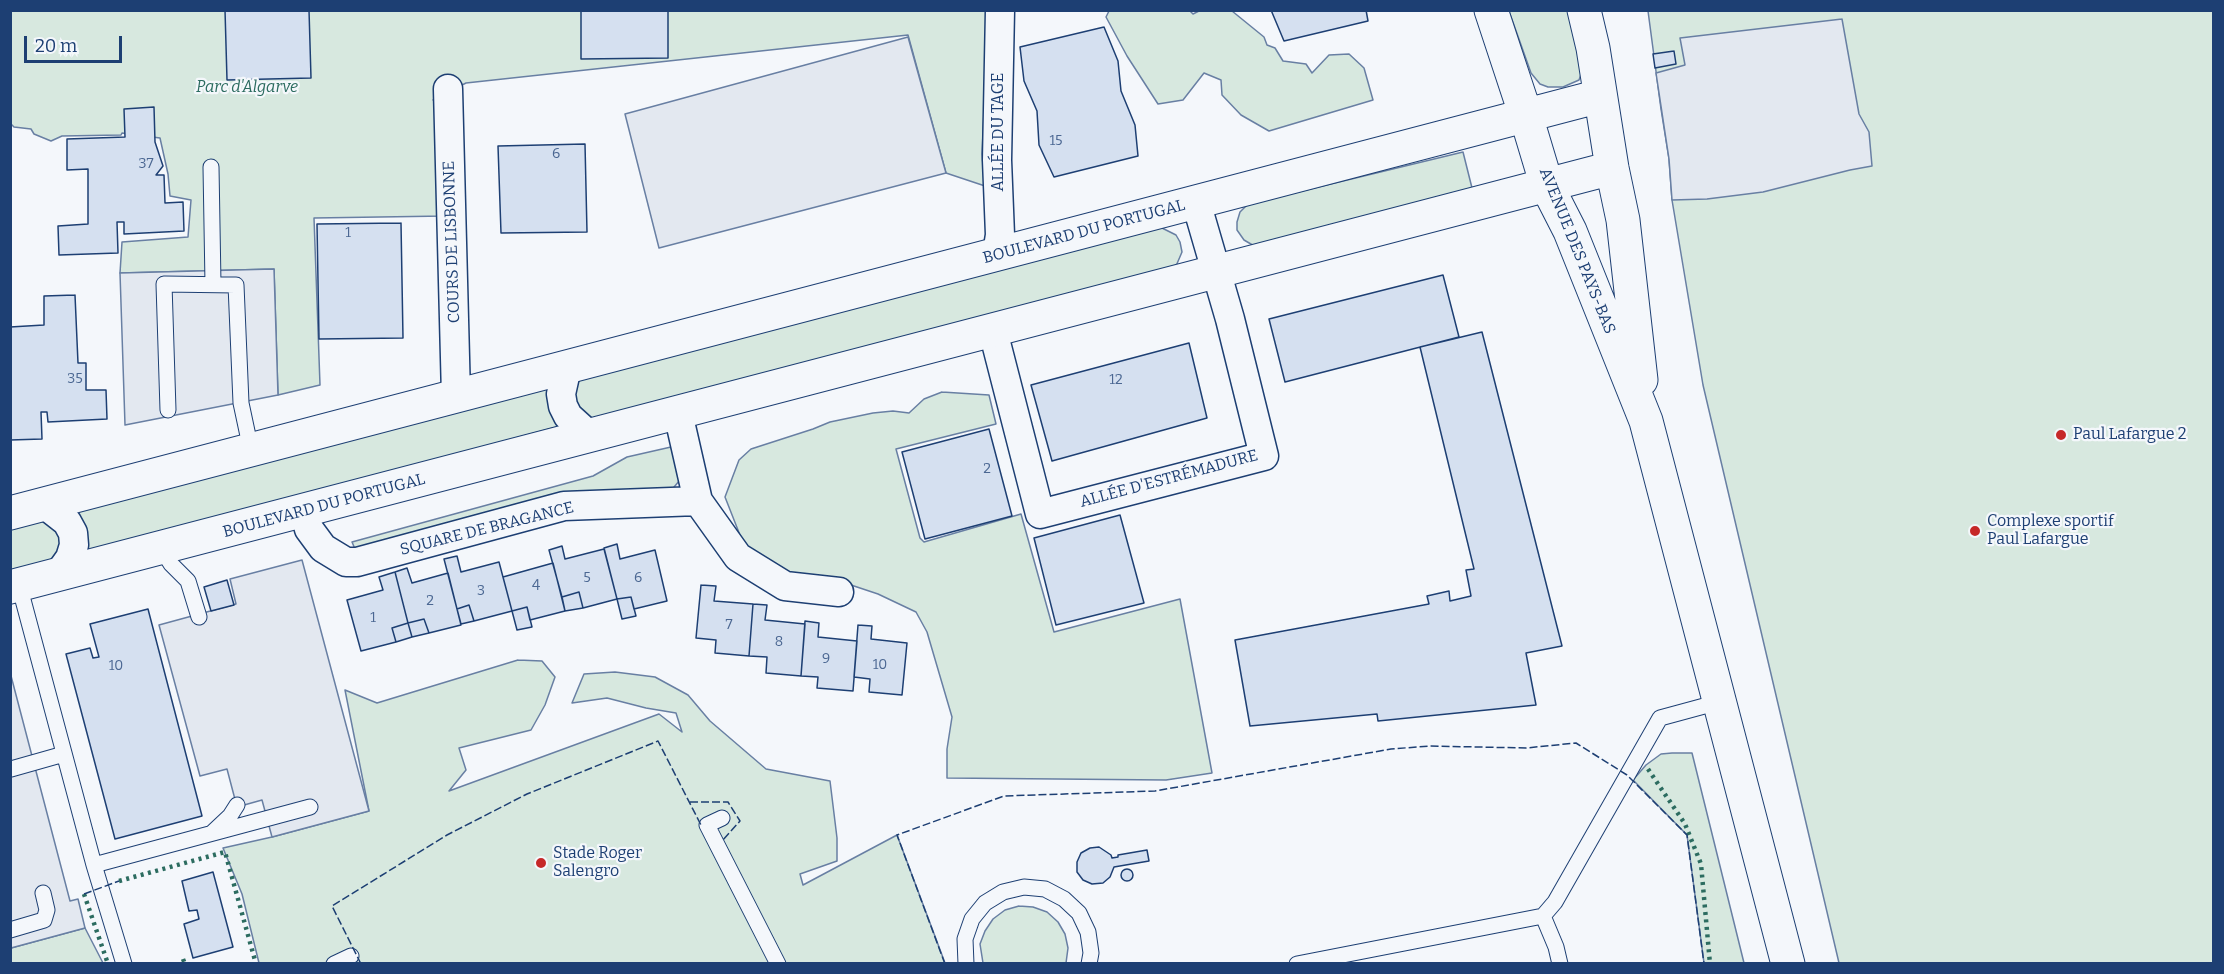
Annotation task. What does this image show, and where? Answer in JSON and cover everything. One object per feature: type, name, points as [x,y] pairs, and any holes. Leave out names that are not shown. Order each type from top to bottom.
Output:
[{"type":"street","name":"ALLÉE DU TAGE","points":[[997,254],[1000,235],[997,160],[1000,10]]},
{"type":"street","name":"AVENUE DES PAYS-BAS","points":[[1491,10],[1547,186],[1570,231],[1646,421],[1788,963]]},
{"type":"street","name":"AVENUE DES PAYS-BAS","points":[[1584,10],[1611,168],[1626,240],[1646,421]]},
{"type":"street","name":"COURS DE LISBONNE","points":[[448,89],[456,396]]},
{"type":"street","name":"BOULEVARD DU PORTUGAL","points":[[10,513],[1600,96]]},
{"type":"street","name":"BOULEVARD DU PORTUGAL","points":[[15,586],[1611,168]]},
{"type":"street","name":"ALLÉE D'ESTRÉMADURE","points":[[993,331],[1040,514],[1264,456],[1252,403],[1196,202]]},
{"type":"street","points":[[567,367],[561,394],[563,406],[568,416],[590,436]]},
{"type":"street","points":[[678,413],[698,501],[738,557],[785,586],[839,592]]},
{"type":"street","name":"SQUARE DE BRAGANCE","points":[[304,512],[309,529],[322,548],[346,562],[357,562],[564,506],[698,501]]},
{"type":"street","points":[[44,504],[67,522],[73,533],[74,545],[70,558],[58,575]]},
{"type":"lane","points":[[211,167],[213,284]]},
{"type":"lane","points":[[168,410],[164,284],[236,285],[241,403],[251,450]]},
{"type":"lane","points":[[161,548],[171,564],[188,581],[199,617]]},
{"type":"lane","points":[[15,586],[124,963]]},
{"type":"lane","points":[[1298,963],[1543,916],[1555,902],[1660,718],[1719,702]]},
{"type":"lane","points":[[11,769],[64,754]]},
{"type":"lane","points":[[211,834],[230,816],[237,805]]},
{"type":"lane","points":[[94,865],[310,807]]},
{"type":"lane","points":[[722,818],[707,825],[778,963]]},
{"type":"lane","points":[[966,963],[965,939],[972,919],[986,903],[1003,892],[1024,887],[1045,890],[1064,899],[1079,913],[1088,932],[1091,953],[1089,963]]},
{"type":"lane","points":[[10,930],[44,920],[47,910],[44,893]]},
{"type":"lane","points":[[1543,916],[1560,963]]},
{"type":"lane","points":[[334,963],[351,956]]},
{"type":"green space","points":[[1189,10],[1193,14],[1199,11],[1232,11],[1264,37],[1267,45],[1275,48],[1283,61],[1306,64],[1312,73],[1329,55],[1349,54],[1364,68],[1373,100],[1269,131],[1241,115],[1222,95],[1221,80],[1204,73],[1183,100],[1158,104],[1127,56],[1106,17],[1109,11]]},
{"type":"green space","name":"Parc d'Algarve","points":[[10,11],[998,11],[988,27],[982,154],[985,186],[946,173],[908,35],[466,83],[433,100],[439,104],[445,216],[314,218],[320,385],[278,395],[274,269],[120,273],[122,242],[188,237],[191,200],[170,196],[160,138],[122,133],[121,135],[62,136],[51,141],[34,134],[31,129],[14,127],[11,124]]},
{"type":"green space","points":[[1509,11],[1573,11],[1584,66],[1579,80],[1563,87],[1548,87],[1540,84],[1531,73]]},
{"type":"green space","name":"Complexe sportif Paul Lafargue","points":[[1648,11],[2213,11],[2213,963],[1839,963],[1703,385],[1672,200],[1669,159]]},
{"type":"green space","points":[[1463,152],[1473,192],[1256,247],[1244,240],[1237,230],[1240,212],[1248,204]]},
{"type":"green space","points":[[1160,227],[1176,235],[1180,242],[1182,252],[1176,266],[594,421],[572,407],[577,382],[585,376]]},
{"type":"green space","points":[[547,385],[564,425],[85,554],[74,509]]},
{"type":"green space","points":[[942,392],[989,395],[996,424],[896,449],[920,538],[924,542],[1021,514],[1054,632],[1180,599],[1212,773],[1166,780],[947,778],[947,749],[952,717],[927,632],[916,612],[878,594],[851,585],[787,575],[747,553],[725,497],[739,460],[751,449],[830,422],[873,413],[893,411],[909,413],[924,399]]},
{"type":"green space","points":[[671,447],[680,480],[669,493],[355,549],[352,542],[593,476],[627,457]]},
{"type":"green space","points":[[44,518],[61,529],[60,557],[11,575],[11,526]]},
{"type":"green space","name":"Stade Roger Salengro","points":[[518,660],[542,661],[555,677],[545,705],[531,730],[459,748],[466,770],[449,791],[659,714],[682,732],[676,713],[607,698],[572,703],[584,674],[615,672],[655,677],[688,695],[710,721],[766,769],[830,781],[837,838],[837,861],[800,874],[803,885],[897,835],[945,963],[259,963],[242,894],[223,848],[369,811],[345,690],[377,703]]},
{"type":"green space","points":[[1692,753],[1744,963],[1704,963],[1687,835],[1633,780],[1646,765],[1661,754]]},
{"type":"green space","points":[[1019,906],[1033,907],[1047,912],[1058,922],[1065,934],[1068,948],[1066,963],[983,963],[980,944],[985,931],[993,919],[1005,910]]},
{"type":"green space","points":[[85,928],[103,963],[11,964],[11,948]]},
{"type":"shaded area","points":[[1842,19],[1859,114],[1869,132],[1872,166],[1763,192],[1707,199],[1672,200],[1669,159],[1656,73],[1685,65],[1680,38]]},
{"type":"shaded area","points":[[908,37],[946,173],[659,248],[625,114]]},
{"type":"shaded area","points":[[274,269],[278,395],[125,425],[120,273]]},
{"type":"shaded area","points":[[302,560],[369,811],[272,837],[262,800],[237,807],[227,769],[200,776],[159,625],[236,604],[230,579]]},
{"type":"shaded area","points":[[10,672],[70,901],[78,899],[85,928],[11,948]]},
{"type":"building","points":[[225,10],[309,10],[311,78],[227,80]]},
{"type":"building","points":[[581,10],[668,10],[668,58],[581,59]]},
{"type":"building","points":[[1271,10],[1366,10],[1368,21],[1284,41]]},
{"type":"building","points":[[1104,27],[1118,61],[1121,91],[1135,125],[1138,156],[1054,177],[1039,145],[1037,111],[1024,81],[1020,47]]},
{"type":"building","points":[[1674,51],[1676,64],[1655,68],[1653,54]]},
{"type":"building","points":[[154,107],[155,142],[163,166],[156,175],[164,175],[165,203],[183,202],[184,231],[124,234],[124,222],[117,222],[118,253],[59,255],[58,226],[88,224],[88,169],[67,170],[67,139],[125,137],[124,109]]},
{"type":"building","points":[[585,144],[587,232],[501,233],[498,146]]},
{"type":"building","points":[[401,223],[403,338],[319,339],[317,224]]},
{"type":"building","points":[[1443,275],[1459,337],[1285,382],[1269,319]]},
{"type":"building","points":[[75,295],[78,363],[86,363],[86,390],[106,390],[107,419],[48,422],[47,412],[41,412],[42,439],[10,440],[10,327],[44,325],[44,296]]},
{"type":"building","points":[[1482,332],[1562,646],[1526,653],[1536,705],[1378,721],[1377,714],[1250,726],[1235,640],[1429,604],[1427,596],[1449,591],[1450,601],[1471,596],[1466,570],[1474,569],[1420,347]]},
{"type":"building","points":[[1189,343],[1207,418],[1052,461],[1031,385]]},
{"type":"building","points":[[989,429],[1012,516],[925,539],[902,452]]},
{"type":"building","points":[[1120,515],[1144,603],[1056,625],[1034,538]]},
{"type":"building","points":[[617,544],[620,559],[655,550],[667,601],[634,609],[631,597],[617,599],[604,548]]},
{"type":"building","points":[[562,546],[565,559],[604,549],[617,599],[583,608],[579,592],[562,597],[549,550]]},
{"type":"building","points":[[457,556],[461,572],[499,562],[512,611],[474,621],[469,605],[457,609],[444,559]]},
{"type":"building","points":[[553,563],[565,611],[530,620],[527,607],[512,611],[503,577]]},
{"type":"building","points":[[407,568],[412,583],[448,573],[461,625],[429,633],[424,619],[408,623],[395,572]]},
{"type":"building","points":[[395,572],[408,623],[392,628],[396,642],[361,651],[347,600],[383,590],[379,577]]},
{"type":"building","points":[[227,580],[234,605],[211,611],[204,587]]},
{"type":"building","points":[[701,585],[716,586],[714,601],[753,604],[749,656],[715,653],[716,640],[696,638]]},
{"type":"building","points":[[579,592],[583,608],[565,611],[562,597]]},
{"type":"building","points":[[631,597],[636,616],[622,619],[617,599]]},
{"type":"building","points":[[753,604],[767,605],[765,620],[805,624],[801,676],[766,673],[767,657],[749,656]]},
{"type":"building","points":[[469,605],[474,621],[461,624],[457,609]]},
{"type":"building","points":[[527,607],[532,627],[517,630],[512,611]]},
{"type":"building","points":[[148,609],[202,816],[115,839],[66,654],[90,648],[93,658],[99,657],[90,624]]},
{"type":"building","points":[[424,619],[429,633],[412,637],[408,623]]},
{"type":"building","points":[[805,621],[819,623],[818,637],[857,641],[853,691],[817,688],[818,677],[801,676]]},
{"type":"building","points":[[408,623],[412,637],[396,642],[392,628]]},
{"type":"building","points":[[858,625],[872,626],[871,639],[907,643],[902,695],[869,692],[870,679],[854,677]]},
{"type":"building","points":[[1099,847],[1112,858],[1147,850],[1149,861],[1114,867],[1110,877],[1103,883],[1092,884],[1083,880],[1077,872],[1077,862],[1081,853],[1090,848]]},
{"type":"building","points":[[1127,869],[1133,875],[1127,881],[1121,875]]},
{"type":"building","points":[[213,872],[233,947],[193,958],[184,924],[199,919],[197,910],[189,911],[182,881]]},
{"type":"hedge","points":[[1648,769],[1685,824],[1701,864],[1710,964]]},
{"type":"hedge","points":[[119,881],[225,852],[256,964]]},
{"type":"hedge","points":[[84,894],[108,964]]},
{"type":"hedge","points":[[183,959],[185,964]]},
{"type":"fence","points":[[361,964],[332,906],[447,835],[527,794],[658,741],[702,827]]},
{"type":"fence","points":[[945,964],[897,835],[1004,796],[1155,791],[1391,749],[1430,746],[1526,748],[1576,743],[1627,775],[1687,835],[1704,964]]},
{"type":"fence","points":[[690,802],[728,802],[740,821],[722,841]]},
{"type":"fence","points":[[84,894],[119,881]]},
{"type":"place","name":"Paul Lafargue 2","points":[[2061,435]]},
{"type":"place","name":"Complexe sportif Paul Lafargue","points":[[1975,531]]},
{"type":"place","name":"Stade Roger Salengro","points":[[541,863]]}]
